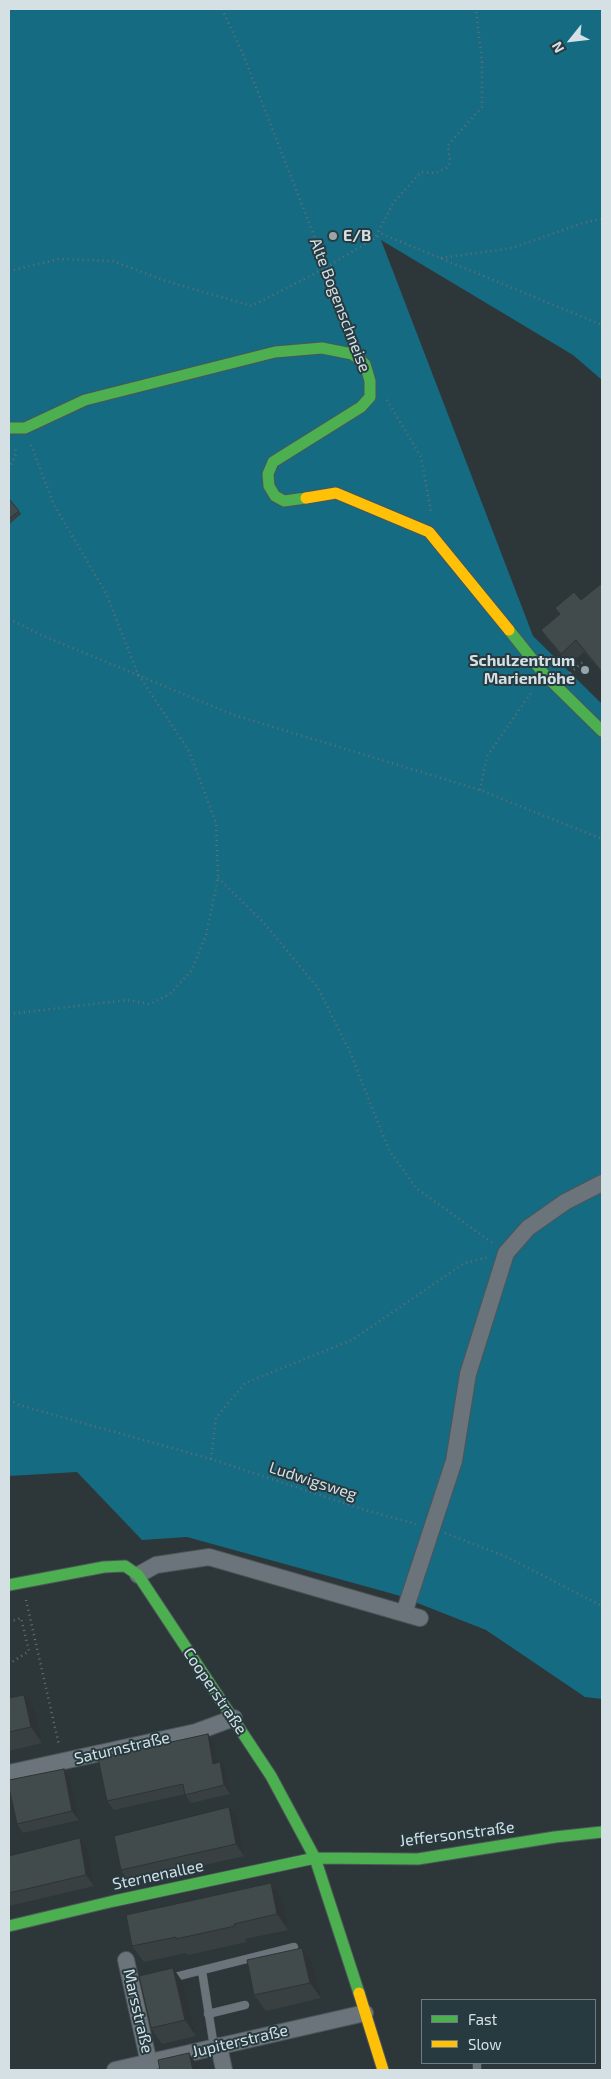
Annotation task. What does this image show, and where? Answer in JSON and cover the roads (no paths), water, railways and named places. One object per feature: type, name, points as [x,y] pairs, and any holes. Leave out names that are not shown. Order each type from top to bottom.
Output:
[{"type":"street","name":"Alte Bogenschneise","points":[[15,428],[84,400],[275,352],[322,348],[352,354],[365,364],[370,381],[370,397],[361,407],[273,462],[268,474],[270,486],[275,496],[284,501],[336,493],[428,532],[544,674],[602,731]]},
{"type":"street","points":[[404,1613],[454,1461],[468,1374],[506,1253],[528,1228],[565,1202],[602,1184]]},
{"type":"street","points":[[9,1585],[104,1567],[125,1566],[138,1575],[156,1565],[209,1557],[420,1618]]},
{"type":"street","name":"Cooperstraße","points":[[138,1575],[271,1776],[315,1858],[346,1947],[382,2070]]},
{"type":"street","name":"Saturnstraße","points":[[9,1773],[196,1732],[234,1718]]},
{"type":"street","name":"Jeffersonstraße","points":[[315,1858],[418,1859],[555,1837],[602,1832]]},
{"type":"street","name":"Sternenallee","points":[[9,1926],[114,1901],[315,1858]]},
{"type":"street","name":"Marsstraße","points":[[126,1960],[136,1985],[149,2062]]},
{"type":"street","name":"Jupiterstraße","points":[[115,2070],[365,2013]]},
{"type":"street","points":[[216,2047],[224,2070]]},
{"type":"lane","points":[[158,1980],[202,1971],[294,1947]]},
{"type":"lane","points":[[202,1971],[208,2014],[216,2047]]},
{"type":"lane","points":[[208,2014],[245,2005]]},
{"type":"place","name":"E/B","points":[[333,236]]},
{"type":"place","name":"Schulzentrum Marienhöhe","points":[[585,670]]}]
